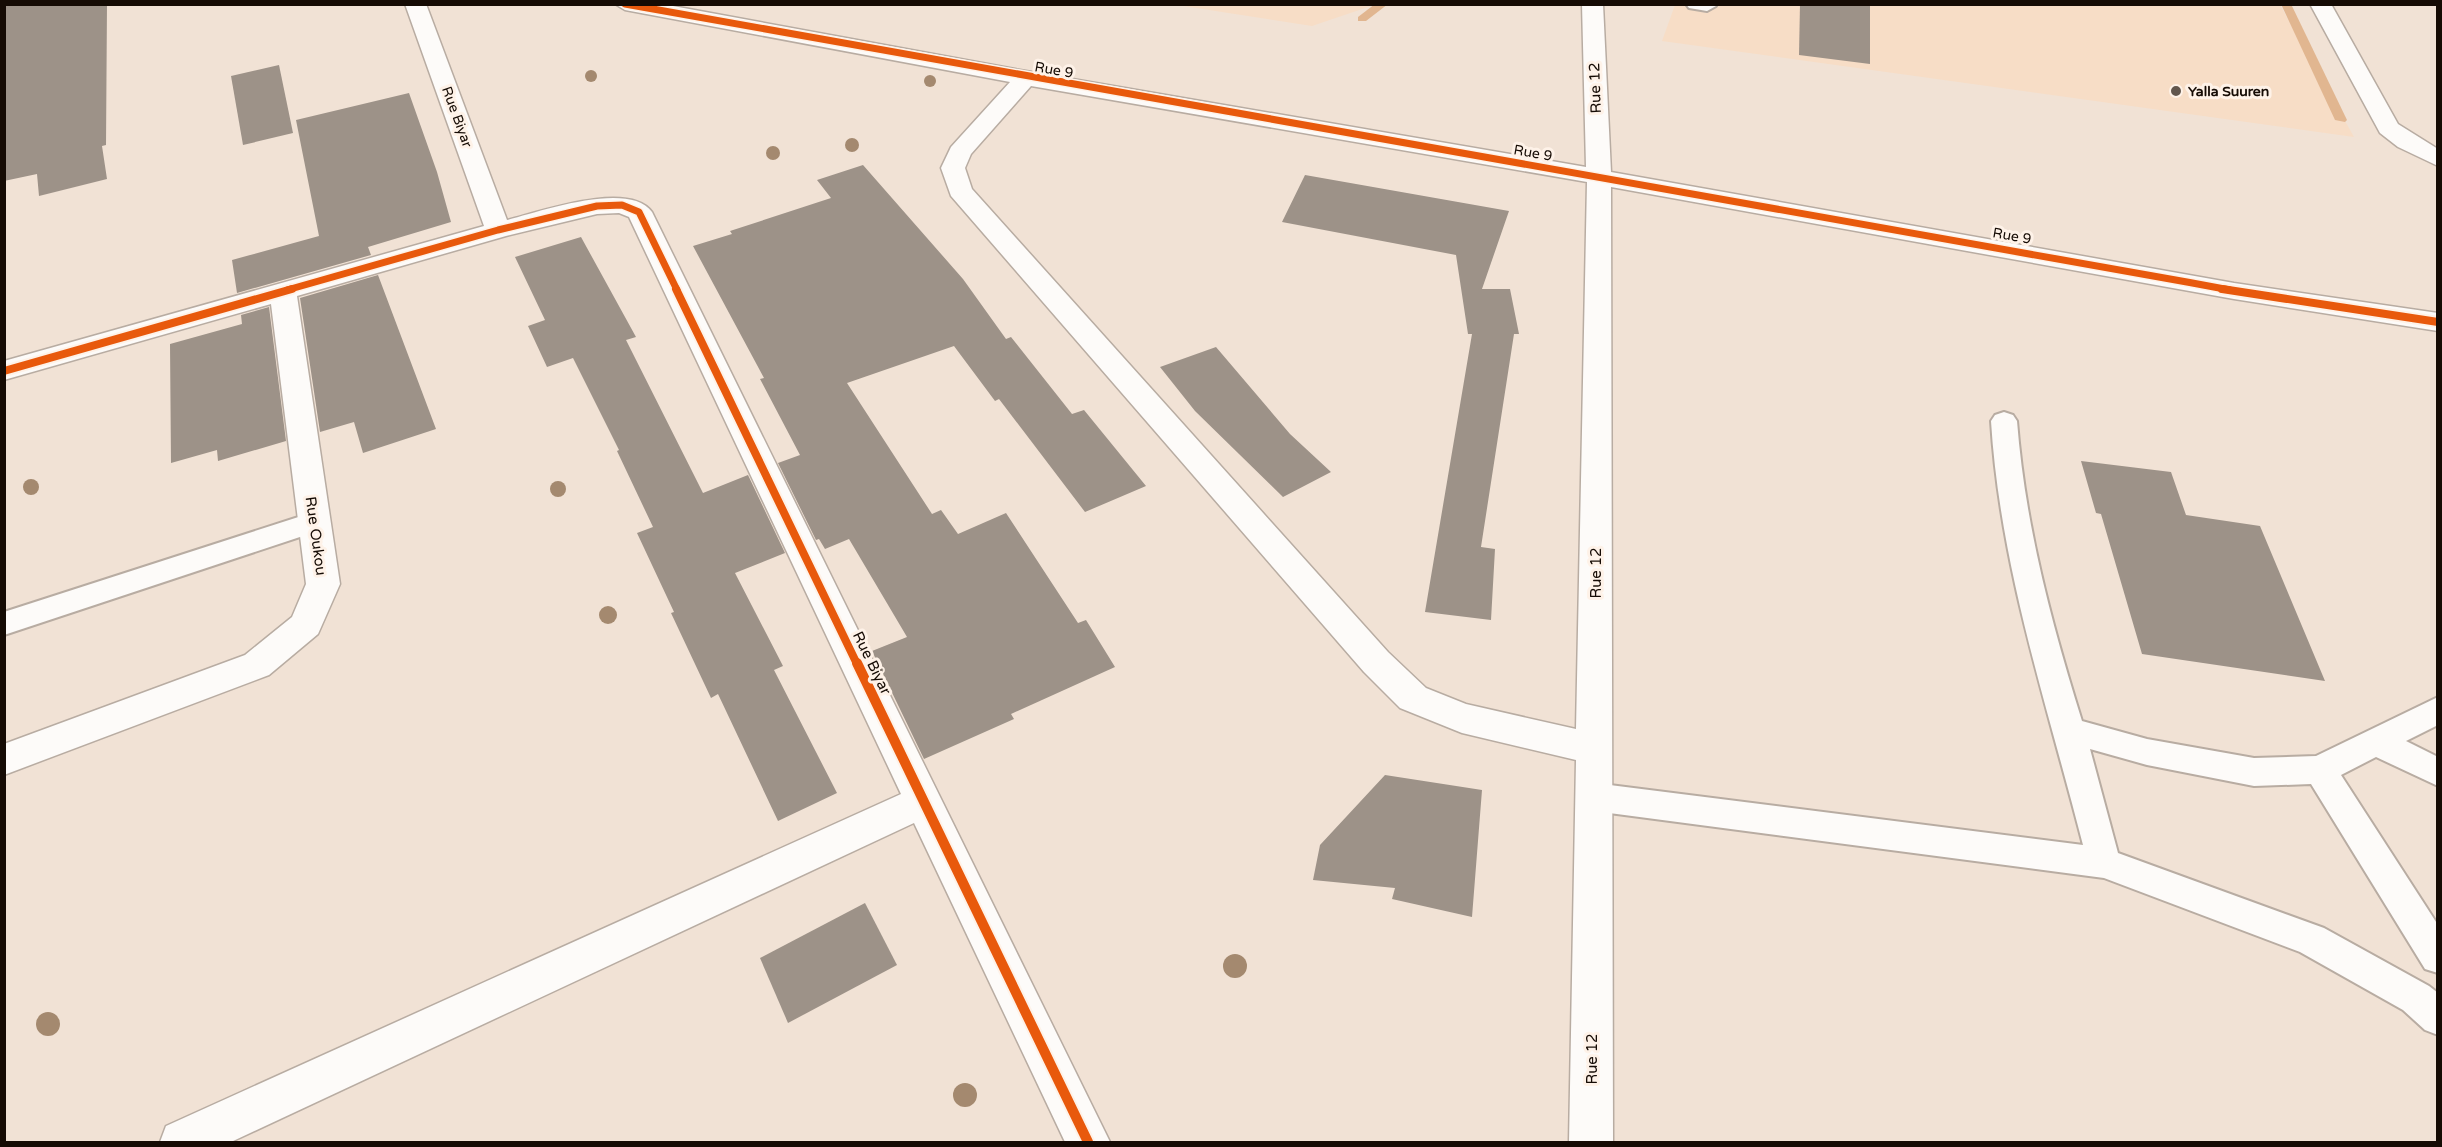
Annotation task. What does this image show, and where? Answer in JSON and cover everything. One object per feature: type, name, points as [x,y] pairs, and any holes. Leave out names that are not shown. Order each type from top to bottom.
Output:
[{"type":"street","name":"Rue Biyar","points":[[415,4],[498,230],[597,206],[622,205],[639,212],[1088,1143]]},
{"type":"street","name":"Rue 12","points":[[1591,1143],[1599,178],[1592,4]]},
{"type":"street","points":[[2320,4],[2388,128],[2406,142],[2438,159]]},
{"type":"street","name":"Rue 9","points":[[639,6],[1026,78],[2234,291],[2438,322]]},
{"type":"street","points":[[1026,78],[960,152],[953,168],[960,191],[1376,662],[1413,698],[1461,718],[1594,749]]},
{"type":"street","points":[[4,371],[498,230]]},
{"type":"street","name":"Rue Oukou","points":[[4,760],[257,665],[306,626],[323,584],[283,291]]},
{"type":"street","points":[[182,1143],[922,802]]},
{"type":"lane","points":[[2004,422],[2014,524],[2034,616],[2069,730],[2104,863]]},
{"type":"lane","points":[[4,624],[314,522]]},
{"type":"lane","points":[[2069,730],[2146,752],[2254,772],[2320,770],[2438,710]]},
{"type":"lane","points":[[2375,741],[2438,773]]},
{"type":"lane","points":[[2320,770],[2432,941]]},
{"type":"lane","points":[[1593,797],[2104,863],[2312,940],[2416,998],[2438,1017]]},
{"type":"shaded area","points":[[1177,5],[1374,5],[1312,26]]},
{"type":"shaded area","name":"Yalla Suuren","points":[[1675,5],[2280,5],[2354,137],[1662,41]]},
{"type":"building","points":[[4,4],[107,4],[106,145],[102,146],[107,179],[39,196],[37,174],[4,181]]},
{"type":"building","points":[[1800,4],[1870,4],[1870,64],[1799,55]]},
{"type":"building","points":[[279,65],[293,133],[243,145],[231,76]]},
{"type":"building","points":[[409,93],[437,172],[451,222],[368,247],[371,255],[237,293],[232,260],[319,236],[296,120]]},
{"type":"building","points":[[863,165],[963,279],[1006,339],[1011,337],[1072,414],[1084,410],[1146,486],[1085,512],[999,399],[995,401],[954,346],[847,383],[932,514],[941,510],[958,534],[1006,513],[1078,623],[1086,620],[1115,667],[1011,714],[1014,719],[924,759],[872,651],[907,637],[849,539],[825,549],[819,539],[816,540],[778,463],[800,455],[760,379],[764,378],[693,246],[732,234],[730,231],[831,198],[817,180]]},
{"type":"building","points":[[1305,175],[1509,211],[1482,289],[1510,289],[1519,334],[1514,334],[1481,547],[1495,549],[1491,620],[1425,612],[1472,334],[1468,334],[1456,255],[1282,222]]},
{"type":"building","points":[[581,237],[636,337],[626,340],[703,493],[748,475],[785,553],[735,573],[783,666],[774,670],[837,793],[778,821],[718,694],[711,698],[671,613],[674,612],[637,533],[653,527],[617,451],[619,450],[573,358],[547,367],[528,326],[545,320],[515,257]]},
{"type":"building","points":[[378,275],[436,429],[363,453],[354,422],[320,432],[300,298]]},
{"type":"building","points":[[269,307],[286,441],[218,461],[217,450],[171,463],[170,344],[242,324],[241,315]]},
{"type":"building","points":[[1216,347],[1290,434],[1331,472],[1283,497],[1195,411],[1160,367]]},
{"type":"building","points":[[2081,461],[2171,472],[2186,515],[2260,526],[2325,681],[2142,654],[2101,514],[2096,513]]},
{"type":"building","points":[[1385,775],[1482,790],[1472,917],[1392,899],[1395,888],[1313,880],[1320,845]]},
{"type":"building","points":[[865,903],[897,965],[788,1023],[760,958]]},
{"type":"waterway","points":[[1362,19],[1383,4]]},
{"type":"waterway","points":[[2286,4],[2341,120]]},
{"type":"cycle path","points":[[625,4],[1026,78],[1894,228],[2234,291],[2438,322]]},
{"type":"cycle path","points":[[4,371],[498,230],[597,206],[622,205],[639,212],[1088,1142]]},
{"type":"place","name":"Yalla Suuren","points":[[2176,91]]}]
